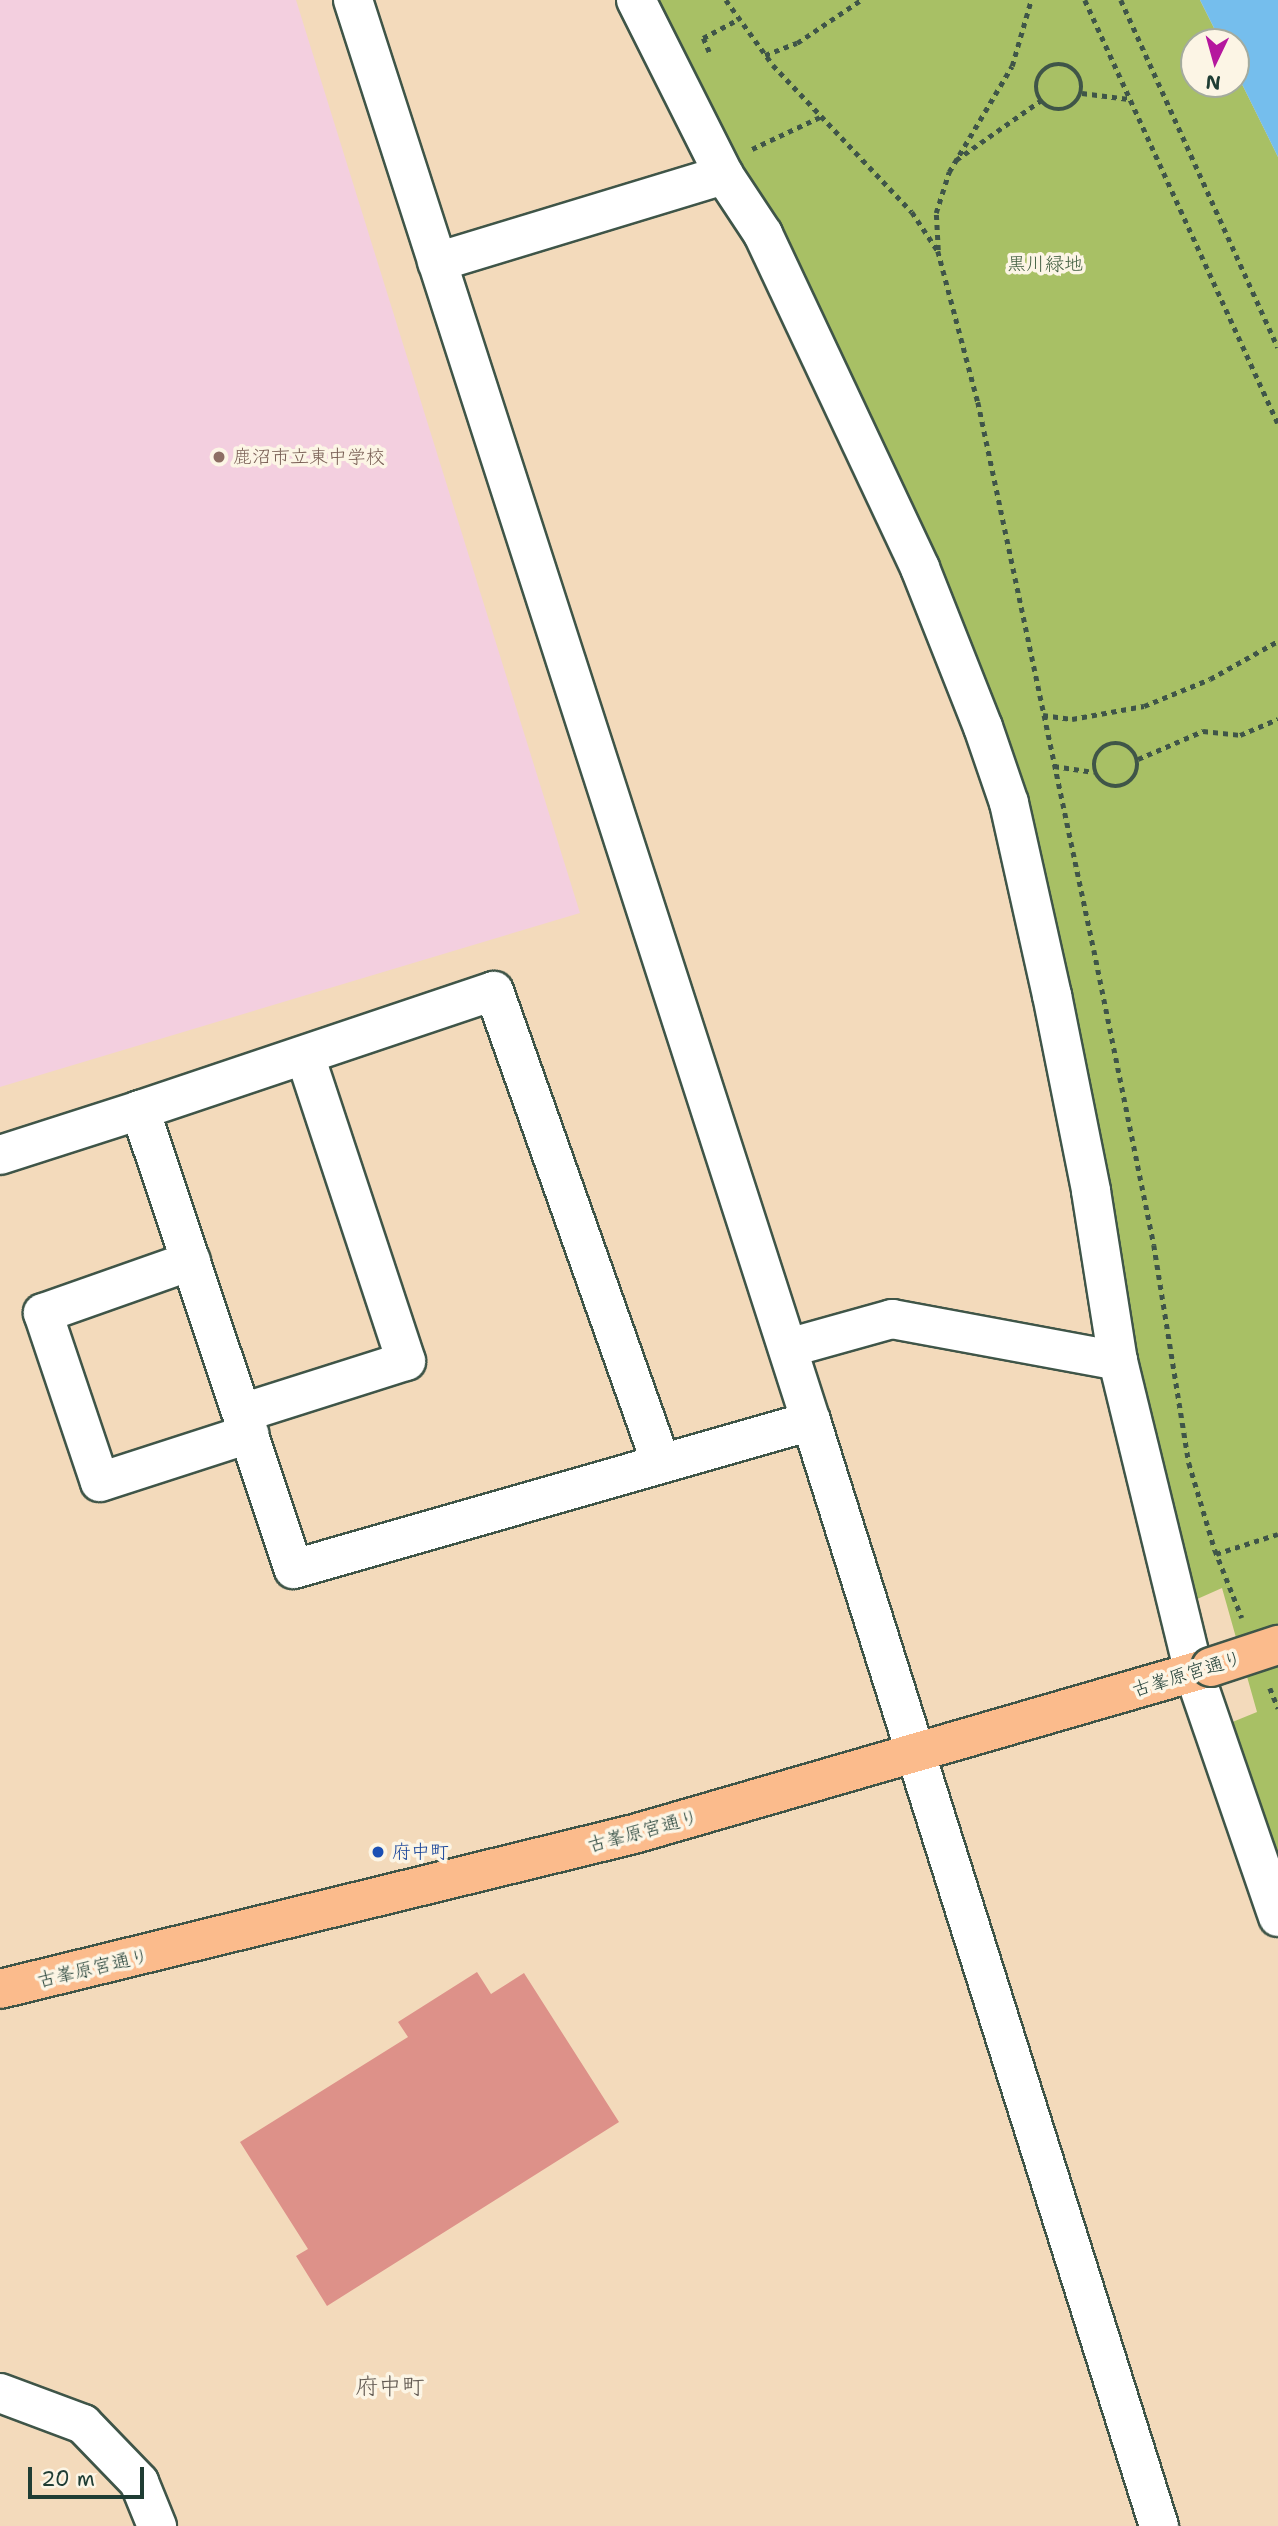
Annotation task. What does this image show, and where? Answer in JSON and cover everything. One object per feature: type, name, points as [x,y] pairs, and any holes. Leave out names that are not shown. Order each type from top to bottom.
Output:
[{"type":"main road","name":"古峯原宮通り","points":[[0,1989],[388,1897],[915,1755],[1278,1645]]},
{"type":"street","points":[[353,0],[811,1420],[1159,2526]]},
{"type":"street","points":[[636,0],[724,175],[763,234],[920,568],[1009,803],[1091,1191],[1118,1361],[1202,1670],[1278,1917]]},
{"type":"street","points":[[437,262],[724,175]]},
{"type":"street","points":[[0,1155],[494,991],[662,1463]]},
{"type":"street","points":[[191,1261],[43,1313],[100,1482],[406,1361],[305,1055]]},
{"type":"street","points":[[140,1110],[294,1569],[811,1420]]},
{"type":"street","points":[[788,1348],[892,1319],[1118,1361]]},
{"type":"street","points":[[0,2393],[83,2424],[139,2482],[157,2526]]},
{"type":"path","points":[[765,55],[797,43],[861,0]]},
{"type":"path","points":[[938,251],[936,213],[956,161],[1012,66],[1031,0]]},
{"type":"path","points":[[1084,0],[1278,423]]},
{"type":"path","points":[[1121,0],[1278,347]]},
{"type":"path","points":[[1060,63],[1078,72],[1082,93],[1077,102],[1059,110],[1040,101],[1036,80],[1041,71],[1060,63]]},
{"type":"path","points":[[1082,93],[1130,100]]},
{"type":"path","points":[[956,161],[1040,101]]},
{"type":"path","points":[[764,144],[822,116]]},
{"type":"path","points":[[1043,715],[1072,719],[1144,706],[1210,679],[1278,641]]},
{"type":"path","points":[[1138,759],[1203,731],[1240,735],[1278,719]]},
{"type":"path","points":[[1094,772],[1094,759],[1110,743],[1122,743],[1138,759]]},
{"type":"path","points":[[1054,766],[1094,772],[1111,787],[1122,787],[1132,781],[1138,759]]},
{"type":"path","points":[[1216,1554],[1278,1534]]},
{"type":"shaded area","name":"鹿沼市立東中学校","points":[[0,0],[296,0],[580,913],[0,1087]]},
{"type":"green space","name":"黒川緑地","points":[[654,0],[1200,0],[1214,28],[1180,28],[1180,98],[1249,98],[1278,157],[1278,1856],[1230,1723],[1257,1712],[1222,1588],[1195,1600],[1159,1472],[1034,874]]},
{"type":"water","points":[[1200,0],[1278,0],[1278,157],[1249,98],[1250,28],[1214,28]]},
{"type":"building","points":[[477,1972],[491,1994],[524,1973],[619,2122],[327,2306],[296,2256],[308,2249],[240,2142],[408,2037],[398,2022]]},
{"type":"place","name":"鹿沼市立東中学校","points":[[219,457]]},
{"type":"place","name":"府中町","points":[[378,1852]]},
{"type":"district","name":"府中町","points":[[390,2386]]}]
